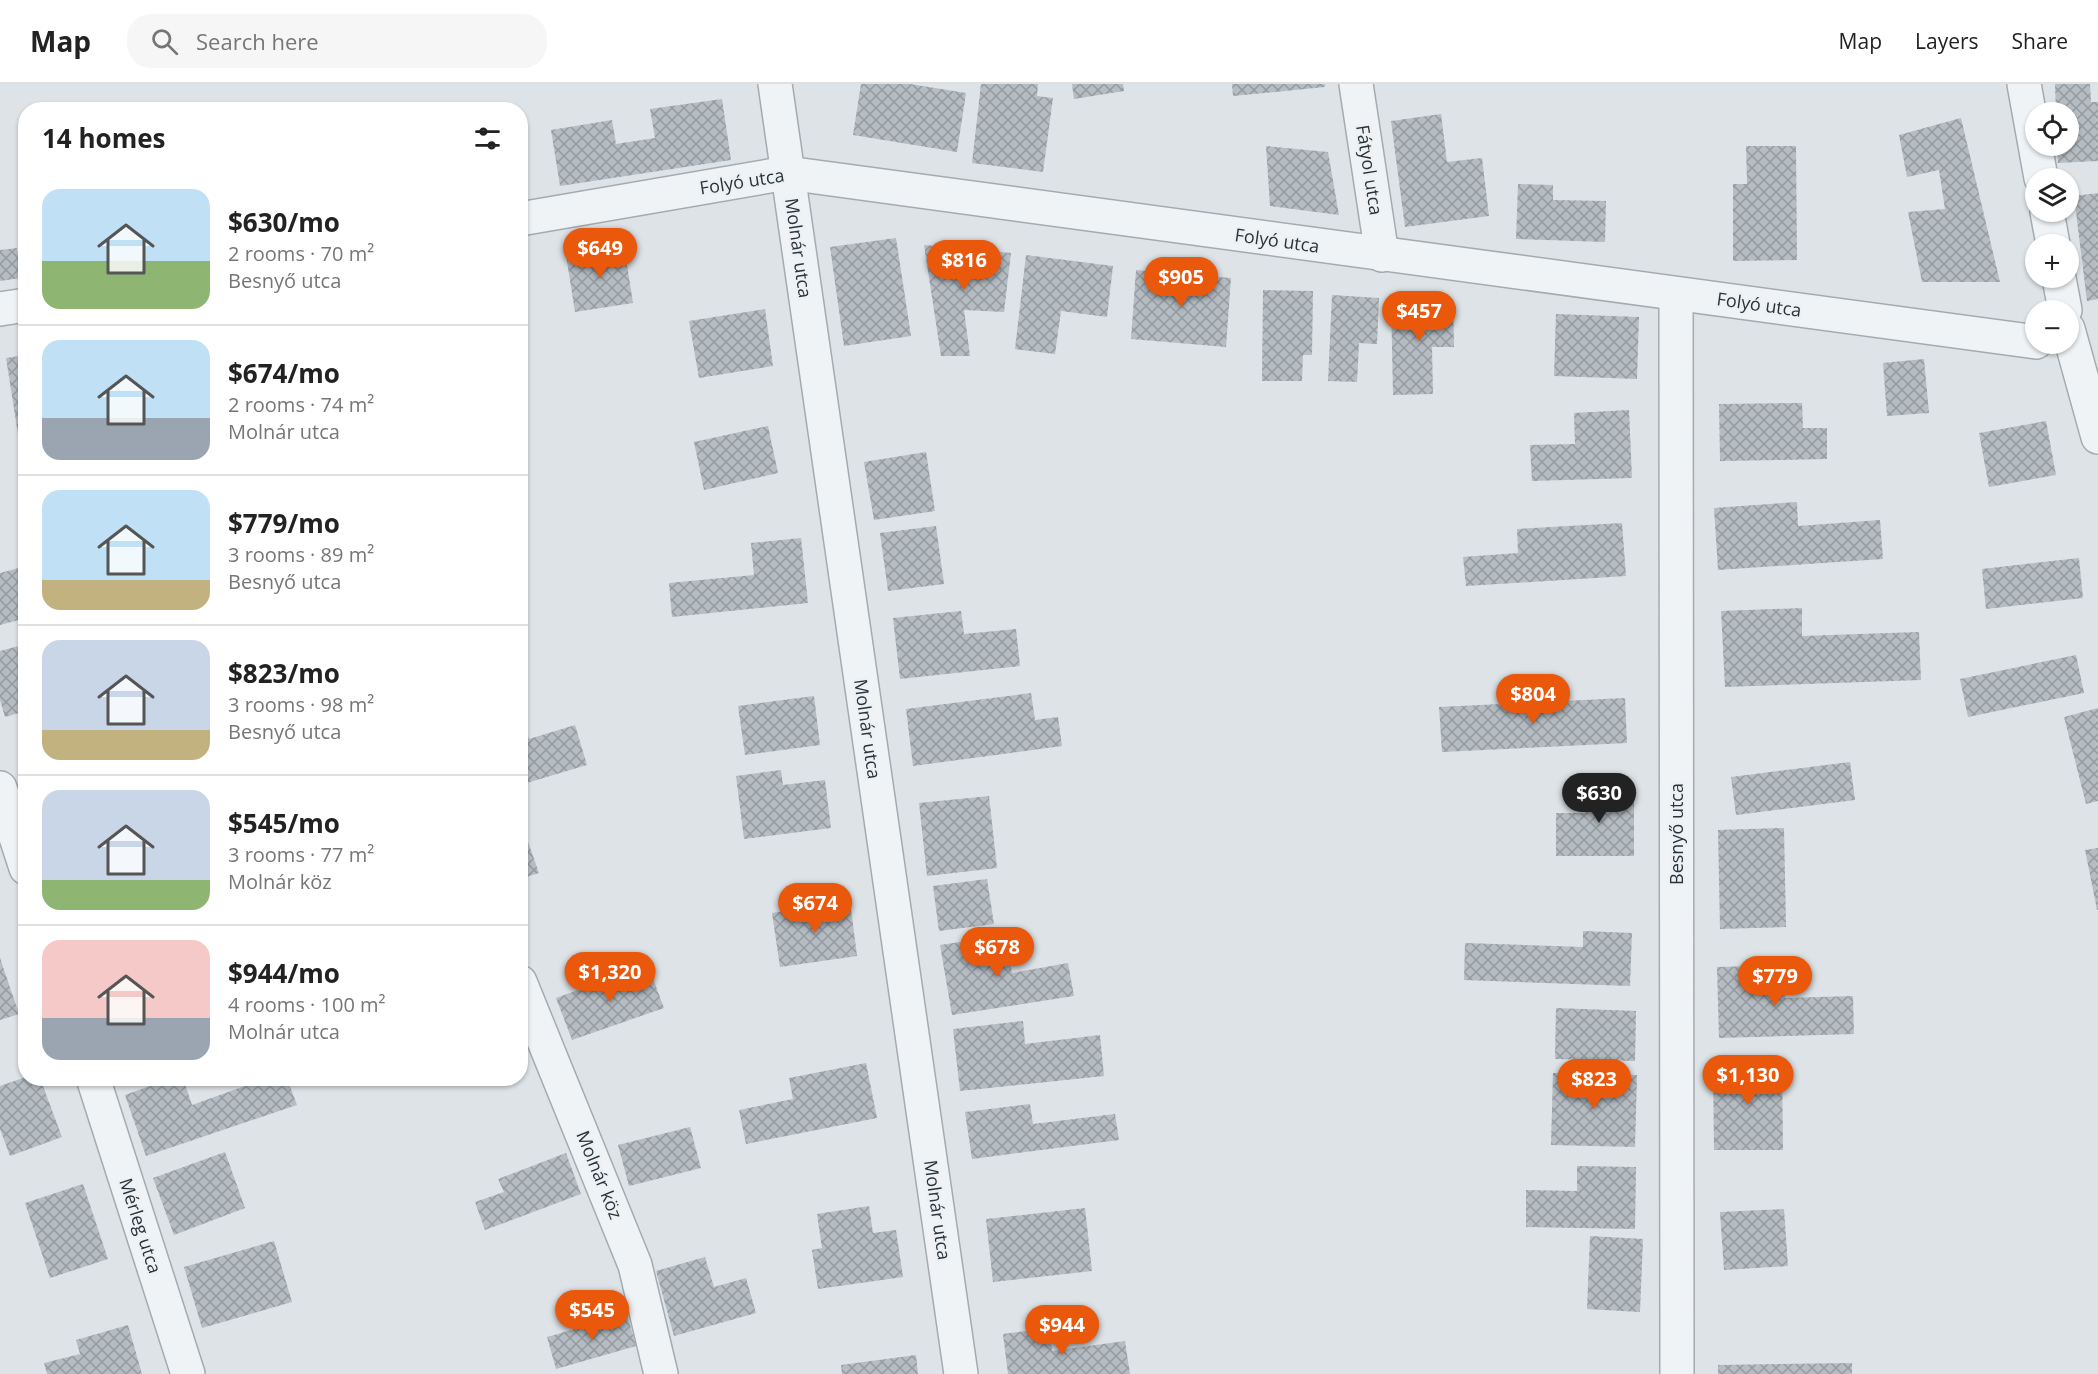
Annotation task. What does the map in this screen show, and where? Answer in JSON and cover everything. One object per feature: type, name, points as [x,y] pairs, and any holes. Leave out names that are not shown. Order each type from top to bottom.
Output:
[{"type":"street","name":"Molnár utca","points":[[775,84],[961,1374]]},
{"type":"street","name":"Fátyol utca","points":[[1356,84],[1382,255]]},
{"type":"street","points":[[2024,84],[2039,168]]},
{"type":"street","name":"Folyó utca","points":[[528,218],[787,173],[2025,341]]},
{"type":"street","name":"Besnyő utca","points":[[1676,294],[1677,1374]]},
{"type":"street","points":[[0,309],[18,306]]},
{"type":"street","points":[[2075,354],[2098,437]]},
{"type":"street","points":[[0,788],[18,843]]},
{"type":"street","name":"Molnár köz","points":[[528,1002],[635,1265],[661,1374]]},
{"type":"street","name":"Mérleg utca","points":[[96,1086],[188,1374]]},
{"type":"building","points":[[861,84],[910,84],[966,93],[957,152],[853,135]]},
{"type":"building","points":[[981,84],[1038,84],[1037,96],[1053,98],[1043,172],[972,163]]},
{"type":"building","points":[[1072,84],[1123,84],[1124,91],[1074,99]]},
{"type":"building","points":[[1232,84],[1325,84],[1325,87],[1233,96]]},
{"type":"building","points":[[2055,84],[2090,84],[2091,102],[2098,102],[2098,161],[2058,163],[2058,156],[2079,156],[2079,102],[2056,102]]},
{"type":"building","points":[[722,99],[731,160],[560,186],[551,130],[612,120],[616,144],[655,138],[650,109]]},
{"type":"building","points":[[1441,114],[1447,162],[1482,158],[1489,216],[1405,227],[1391,121]]},
{"type":"building","points":[[1961,118],[2000,282],[1922,282],[1908,212],[1945,209],[1939,170],[1907,177],[1899,135]]},
{"type":"building","points":[[1266,146],[1328,152],[1339,215],[1270,206]]},
{"type":"building","points":[[1746,146],[1796,146],[1797,260],[1733,261],[1733,184],[1747,184]]},
{"type":"building","points":[[1518,184],[1553,185],[1553,200],[1606,201],[1605,242],[1516,239]]},
{"type":"building","points":[[2098,193],[2098,299],[2087,301],[2077,222],[2079,195]]},
{"type":"building","points":[[896,238],[911,336],[844,346],[830,247]]},
{"type":"building","points":[[924,245],[1011,253],[1004,312],[964,310],[970,356],[941,356]]},
{"type":"building","points":[[624,246],[633,303],[575,312],[566,255]]},
{"type":"building","points":[[17,248],[18,278],[0,281],[0,250]]},
{"type":"building","points":[[1026,255],[1113,266],[1107,317],[1061,311],[1055,354],[1015,349]]},
{"type":"building","points":[[1136,270],[1231,278],[1226,347],[1131,339]]},
{"type":"building","points":[[1263,290],[1313,291],[1312,355],[1303,355],[1302,381],[1262,381]]},
{"type":"building","points":[[1332,295],[1379,298],[1377,344],[1359,343],[1357,382],[1328,381]]},
{"type":"building","points":[[1453,299],[1454,347],[1432,347],[1433,394],[1393,395],[1391,300]]},
{"type":"building","points":[[765,309],[773,366],[699,378],[689,321]]},
{"type":"building","points":[[1556,314],[1639,317],[1637,379],[1554,376]]},
{"type":"building","points":[[18,356],[18,434],[6,358]]},
{"type":"building","points":[[1924,359],[1929,413],[1887,416],[1883,363]]},
{"type":"building","points":[[1802,403],[1803,428],[1827,428],[1827,459],[1720,461],[1719,404]]},
{"type":"building","points":[[1629,410],[1632,478],[1532,481],[1530,445],[1575,444],[1574,413]]},
{"type":"building","points":[[2046,421],[2056,475],[1989,487],[1979,433]]},
{"type":"building","points":[[768,426],[778,473],[704,490],[694,442]]},
{"type":"building","points":[[926,452],[935,511],[874,520],[864,462]]},
{"type":"building","points":[[1797,502],[1798,526],[1880,520],[1883,559],[1718,570],[1714,508]]},
{"type":"building","points":[[1622,523],[1626,576],[1466,586],[1463,557],[1518,553],[1517,529]]},
{"type":"building","points":[[936,526],[944,584],[888,591],[880,533]]},
{"type":"building","points":[[801,538],[808,603],[672,617],[669,583],[754,575],[751,543]]},
{"type":"building","points":[[2079,558],[2083,598],[1986,609],[1982,569]]},
{"type":"building","points":[[18,568],[18,620],[0,625],[0,573]]},
{"type":"building","points":[[1802,608],[1802,636],[1919,632],[1921,680],[1725,687],[1721,611]]},
{"type":"building","points":[[961,611],[964,634],[1016,629],[1020,666],[900,679],[893,618]]},
{"type":"building","points":[[18,646],[18,713],[5,717],[0,700],[0,651]]},
{"type":"building","points":[[2076,655],[2084,693],[1968,717],[1960,679]]},
{"type":"building","points":[[1031,693],[1035,720],[1058,717],[1062,746],[913,766],[906,709]]},
{"type":"building","points":[[814,696],[820,745],[745,755],[738,706]]},
{"type":"building","points":[[1625,698],[1627,743],[1442,752],[1439,707]]},
{"type":"building","points":[[2098,708],[2098,801],[2086,804],[2064,717]]},
{"type":"building","points":[[575,725],[587,765],[528,783],[528,736],[529,739]]},
{"type":"building","points":[[1850,762],[1855,800],[1736,815],[1731,777]]},
{"type":"building","points":[[781,770],[783,785],[825,780],[831,828],[744,839],[736,776]]},
{"type":"building","points":[[1585,785],[1634,785],[1634,856],[1556,856],[1556,813],[1585,813]]},
{"type":"building","points":[[989,796],[997,868],[927,876],[919,803]]},
{"type":"building","points":[[1784,828],[1786,927],[1720,929],[1718,830]]},
{"type":"building","points":[[528,842],[539,873],[528,876]]},
{"type":"building","points":[[2098,848],[2098,910],[2097,910],[2085,850]]},
{"type":"building","points":[[987,879],[994,924],[939,931],[933,886]]},
{"type":"building","points":[[850,901],[857,956],[780,967],[772,913]]},
{"type":"building","points":[[1583,931],[1632,933],[1630,986],[1464,980],[1465,943],[1583,947]]},
{"type":"building","points":[[1006,935],[1012,973],[1068,963],[1074,996],[952,1015],[940,945]]},
{"type":"building","points":[[0,958],[18,1014],[0,1020]]},
{"type":"building","points":[[648,965],[664,1008],[572,1040],[556,998]]},
{"type":"building","points":[[1784,965],[1785,998],[1853,996],[1854,1034],[1719,1038],[1717,967]]},
{"type":"building","points":[[1556,1008],[1636,1011],[1635,1061],[1555,1059]]},
{"type":"building","points":[[1023,1021],[1025,1044],[1100,1035],[1104,1076],[960,1091],[953,1029]]},
{"type":"building","points":[[1713,1062],[1782,1063],[1783,1150],[1714,1150]]},
{"type":"building","points":[[866,1063],[877,1118],[746,1144],[739,1110],[793,1099],[789,1078]]},
{"type":"building","points":[[1553,1073],[1637,1075],[1635,1147],[1551,1145]]},
{"type":"building","points":[[18,1080],[18,1086],[43,1086],[62,1137],[10,1156],[0,1129],[0,1086]]},
{"type":"building","points":[[150,1086],[186,1086],[192,1105],[245,1086],[290,1086],[297,1105],[146,1156],[125,1095]]},
{"type":"building","points":[[1030,1104],[1033,1124],[1115,1114],[1119,1140],[972,1159],[965,1112]]},
{"type":"building","points":[[690,1127],[701,1168],[629,1186],[618,1145]]},
{"type":"building","points":[[225,1152],[245,1208],[174,1235],[153,1178]]},
{"type":"building","points":[[566,1153],[581,1194],[485,1230],[475,1202],[504,1192],[498,1179]]},
{"type":"building","points":[[1577,1166],[1636,1167],[1635,1229],[1526,1227],[1526,1190],[1577,1191]]},
{"type":"building","points":[[83,1184],[108,1259],[50,1278],[25,1203]]},
{"type":"building","points":[[869,1206],[873,1233],[896,1230],[903,1277],[818,1289],[812,1250],[822,1248],[817,1214]]},
{"type":"building","points":[[1085,1208],[1092,1271],[993,1282],[986,1219]]},
{"type":"building","points":[[1784,1209],[1788,1266],[1724,1270],[1720,1212]]},
{"type":"building","points":[[1590,1236],[1643,1239],[1640,1312],[1587,1309]]},
{"type":"building","points":[[274,1241],[292,1302],[202,1328],[184,1267]]},
{"type":"building","points":[[705,1257],[714,1287],[746,1278],[756,1313],[674,1336],[656,1271]]},
{"type":"building","points":[[627,1314],[636,1346],[556,1369],[547,1337]]},
{"type":"building","points":[[128,1325],[142,1374],[47,1374],[44,1363],[80,1354],[76,1340]]},
{"type":"building","points":[[1049,1328],[1052,1351],[1125,1341],[1130,1374],[1008,1374],[1003,1334]]},
{"type":"building","points":[[916,1355],[918,1374],[842,1374],[841,1365]]},
{"type":"building","points":[[1852,1363],[1852,1374],[1718,1374],[1718,1365]]}]
